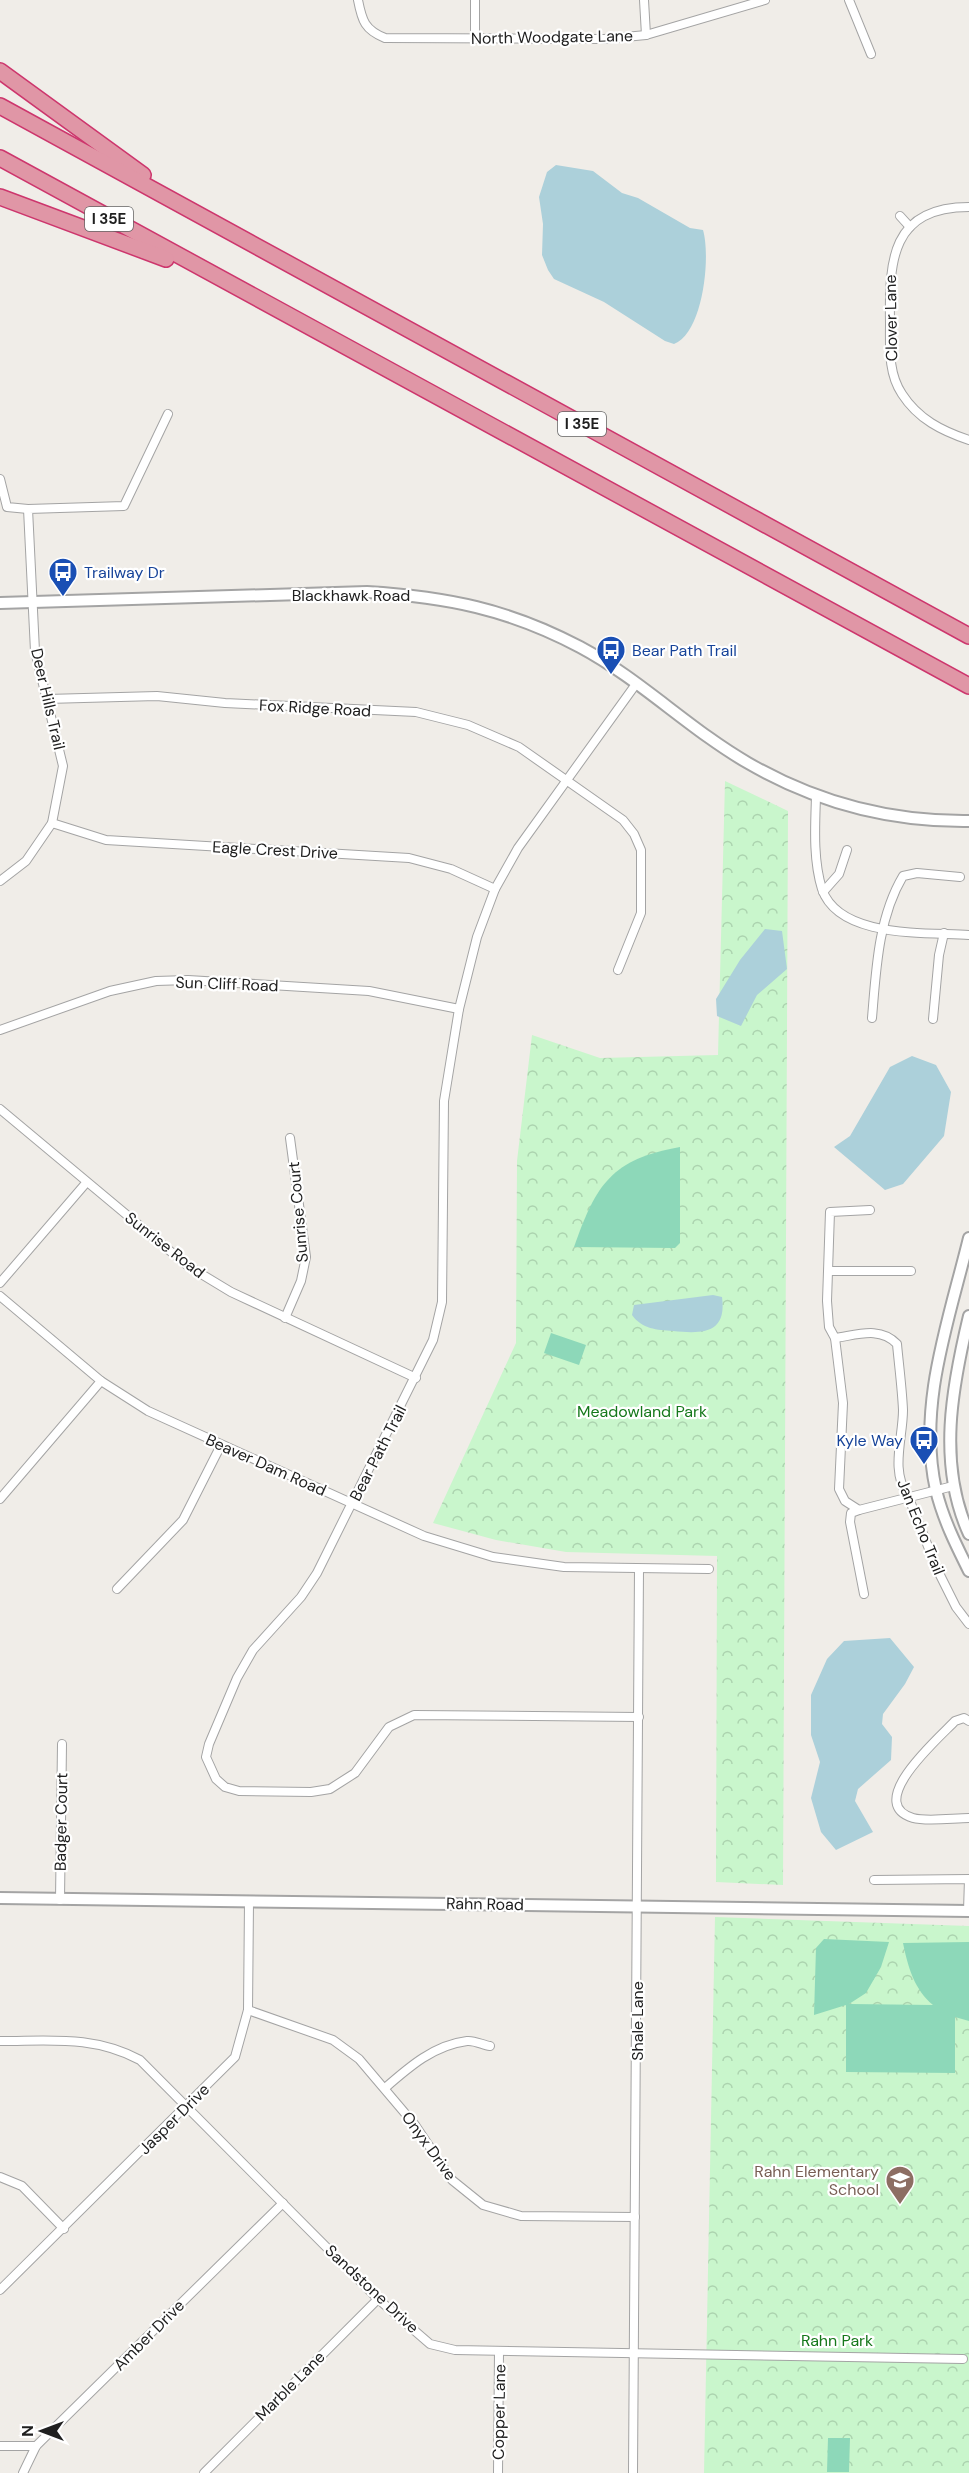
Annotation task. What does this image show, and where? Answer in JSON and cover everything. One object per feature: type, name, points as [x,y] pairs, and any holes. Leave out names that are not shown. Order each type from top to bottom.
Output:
[{"type":"highway","points":[[0,71],[194,212]]},
{"type":"highway","name":"I 35E","points":[[0,106],[969,636]]},
{"type":"highway","name":"I 35E","points":[[0,158],[219,280],[969,686]]},
{"type":"highway","points":[[0,197],[219,280]]},
{"type":"street","name":"North Woodgate Lane","points":[[358,0],[362,24],[372,33],[385,38],[475,39],[604,39],[646,35],[765,0]]},
{"type":"street","points":[[475,0],[475,39]]},
{"type":"street","points":[[644,0],[646,35]]},
{"type":"street","points":[[849,0],[871,54]]},
{"type":"street","name":"Clover Lane","points":[[969,207],[949,207],[924,216],[909,227],[893,253],[889,276],[890,366],[902,394],[920,416],[945,432],[969,440]]},
{"type":"street","points":[[900,216],[909,227]]},
{"type":"street","points":[[0,479],[7,507],[28,509],[124,506],[168,414]]},
{"type":"street","name":"Deer Hills Trail","points":[[0,880],[26,861],[52,823],[63,766],[35,651],[28,509]]},
{"type":"street","name":"Blackhawk Road","points":[[0,603],[367,592],[427,596],[485,608],[535,625],[582,648],[747,763],[816,797],[859,811],[903,819],[969,821]]},
{"type":"street","name":"Bear Path Trail","points":[[636,684],[518,848],[495,889],[477,937],[459,1009],[444,1101],[442,1302],[433,1340],[317,1573],[302,1597],[253,1650],[237,1678],[209,1744],[206,1757],[216,1779],[225,1786],[239,1791],[311,1792],[330,1789],[355,1773],[389,1727],[414,1715],[639,1717]]},
{"type":"street","name":"Fox Ridge Road","points":[[47,699],[157,696],[225,703],[416,712],[468,725],[509,743],[568,779],[623,820],[634,834],[641,850],[641,913],[618,970]]},
{"type":"street","points":[[816,797],[816,856],[823,892],[837,910],[858,924],[884,930],[969,935]]},
{"type":"street","name":"Eagle Crest Drive","points":[[52,823],[106,840],[409,858],[451,869],[495,889]]},
{"type":"street","points":[[823,892],[839,874],[847,850]]},
{"type":"street","points":[[872,1018],[879,947],[896,887],[903,876],[917,873],[960,877]]},
{"type":"street","points":[[933,1019],[939,955],[944,933]]},
{"type":"street","name":"Sun Cliff Road","points":[[0,1030],[110,991],[156,981],[188,980],[369,991],[459,1009]]},
{"type":"street","name":"Sunrise Road","points":[[0,1109],[188,1266],[231,1292],[416,1378]]},
{"type":"street","name":"Sunrise Court","points":[[285,1318],[301,1281],[306,1257],[290,1138]]},
{"type":"street","points":[[0,1283],[86,1183]]},
{"type":"street","points":[[859,1510],[845,1501],[839,1489],[843,1403],[835,1338],[829,1327],[831,1212],[870,1210]]},
{"type":"street","points":[[969,1238],[933,1390],[931,1451],[936,1490],[954,1540],[969,1571]]},
{"type":"street","points":[[829,1271],[911,1271]]},
{"type":"street","name":"Beaver Dam Road","points":[[0,1296],[101,1380],[148,1411],[424,1536],[493,1557],[564,1567],[709,1569]]},
{"type":"street","points":[[969,1316],[951,1400],[953,1486],[969,1534]]},
{"type":"street","name":"Jan Echo Trail","points":[[835,1338],[856,1333],[883,1334],[897,1344],[903,1407],[899,1478],[901,1486],[908,1496],[937,1569],[969,1624]]},
{"type":"street","points":[[0,1498],[101,1380]]},
{"type":"street","points":[[117,1589],[183,1520],[221,1445]]},
{"type":"street","points":[[864,1594],[850,1522],[851,1513],[908,1496],[953,1486]]},
{"type":"street","name":"Shale Lane","points":[[633,2473],[639,1569]]},
{"type":"street","points":[[969,1721],[964,1718],[955,1721],[904,1777],[896,1793],[897,1803],[902,1811],[913,1818],[969,1818]]},
{"type":"street","name":"Badger Court","points":[[60,1900],[62,1744]]},
{"type":"street","points":[[874,1880],[969,1879],[969,1911]]},
{"type":"street","name":"Rahn Road","points":[[0,1898],[969,1911]]},
{"type":"street","name":"Jasper Drive","points":[[0,2290],[235,2057],[248,2010],[249,1902]]},
{"type":"street","name":"Onyx Drive","points":[[248,2010],[333,2040],[359,2059],[415,2125],[452,2180],[483,2205],[521,2216],[635,2217]]},
{"type":"street","name":"Sandstone Drive","points":[[0,2040],[92,2042],[118,2048],[140,2060],[378,2299],[430,2344],[455,2350],[963,2359]]},
{"type":"street","points":[[385,2088],[417,2061],[435,2051],[469,2041],[490,2046]]},
{"type":"street","points":[[0,2177],[22,2186],[64,2229]]},
{"type":"street","name":"Amber Drive","points":[[23,2473],[36,2446],[283,2203]]},
{"type":"street","name":"Marble Lane","points":[[204,2473],[378,2299]]},
{"type":"street","name":"Copper Lane","points":[[498,2473],[499,2351]]},
{"type":"street","points":[[0,2446],[36,2446]]},
{"type":"green space","name":"Meadowland Park","points":[[725,781],[788,811],[783,1885],[716,1882],[717,1556],[566,1552],[496,1540],[433,1523],[516,1343],[517,1161],[532,1035],[600,1058],[718,1055]]},
{"type":"green space","points":[[680,1147],[680,1243],[675,1248],[574,1247],[590,1206],[610,1178],[622,1167],[638,1159]]},
{"type":"green space","points":[[551,1333],[586,1345],[579,1365],[544,1353]]},
{"type":"green space","name":"Rahn Park","points":[[715,1917],[969,1926],[969,2473],[704,2473]]},
{"type":"green space","points":[[824,1939],[889,1942],[881,1967],[866,1993],[849,2004],[933,2005],[916,1985],[903,1943],[969,1942],[969,2021],[955,2017],[955,2073],[846,2072],[846,2005],[814,2015],[816,1948]]},
{"type":"green space","points":[[828,2438],[850,2438],[849,2472],[827,2472]]},
{"type":"water","points":[[556,165],[593,171],[622,193],[638,198],[690,228],[703,230],[706,258],[702,293],[692,325],[684,337],[674,344],[665,341],[604,302],[554,279],[542,255],[543,224],[539,197],[547,172]]},
{"type":"water","points":[[765,929],[782,931],[787,969],[757,995],[741,1026],[717,1016],[716,999],[740,960]]},
{"type":"water","points":[[912,1056],[936,1065],[951,1092],[944,1136],[903,1184],[885,1190],[834,1147],[850,1136],[890,1067]]},
{"type":"water","points":[[713,1295],[722,1297],[721,1318],[716,1325],[703,1331],[684,1332],[656,1329],[645,1326],[632,1315],[634,1305]]},
{"type":"water","points":[[890,1638],[914,1667],[905,1684],[883,1714],[882,1724],[892,1737],[891,1760],[858,1789],[855,1801],[873,1832],[836,1850],[821,1832],[811,1798],[820,1762],[811,1735],[811,1695],[827,1659],[844,1641]]},
{"type":"place","name":"Trailway Dr","points":[[63,598]]},
{"type":"place","name":"Bear Path Trail","points":[[611,676]]},
{"type":"place","name":"Kyle Way","points":[[924,1466]]},
{"type":"place","name":"Rahn Elementary School","points":[[900,2206]]}]
